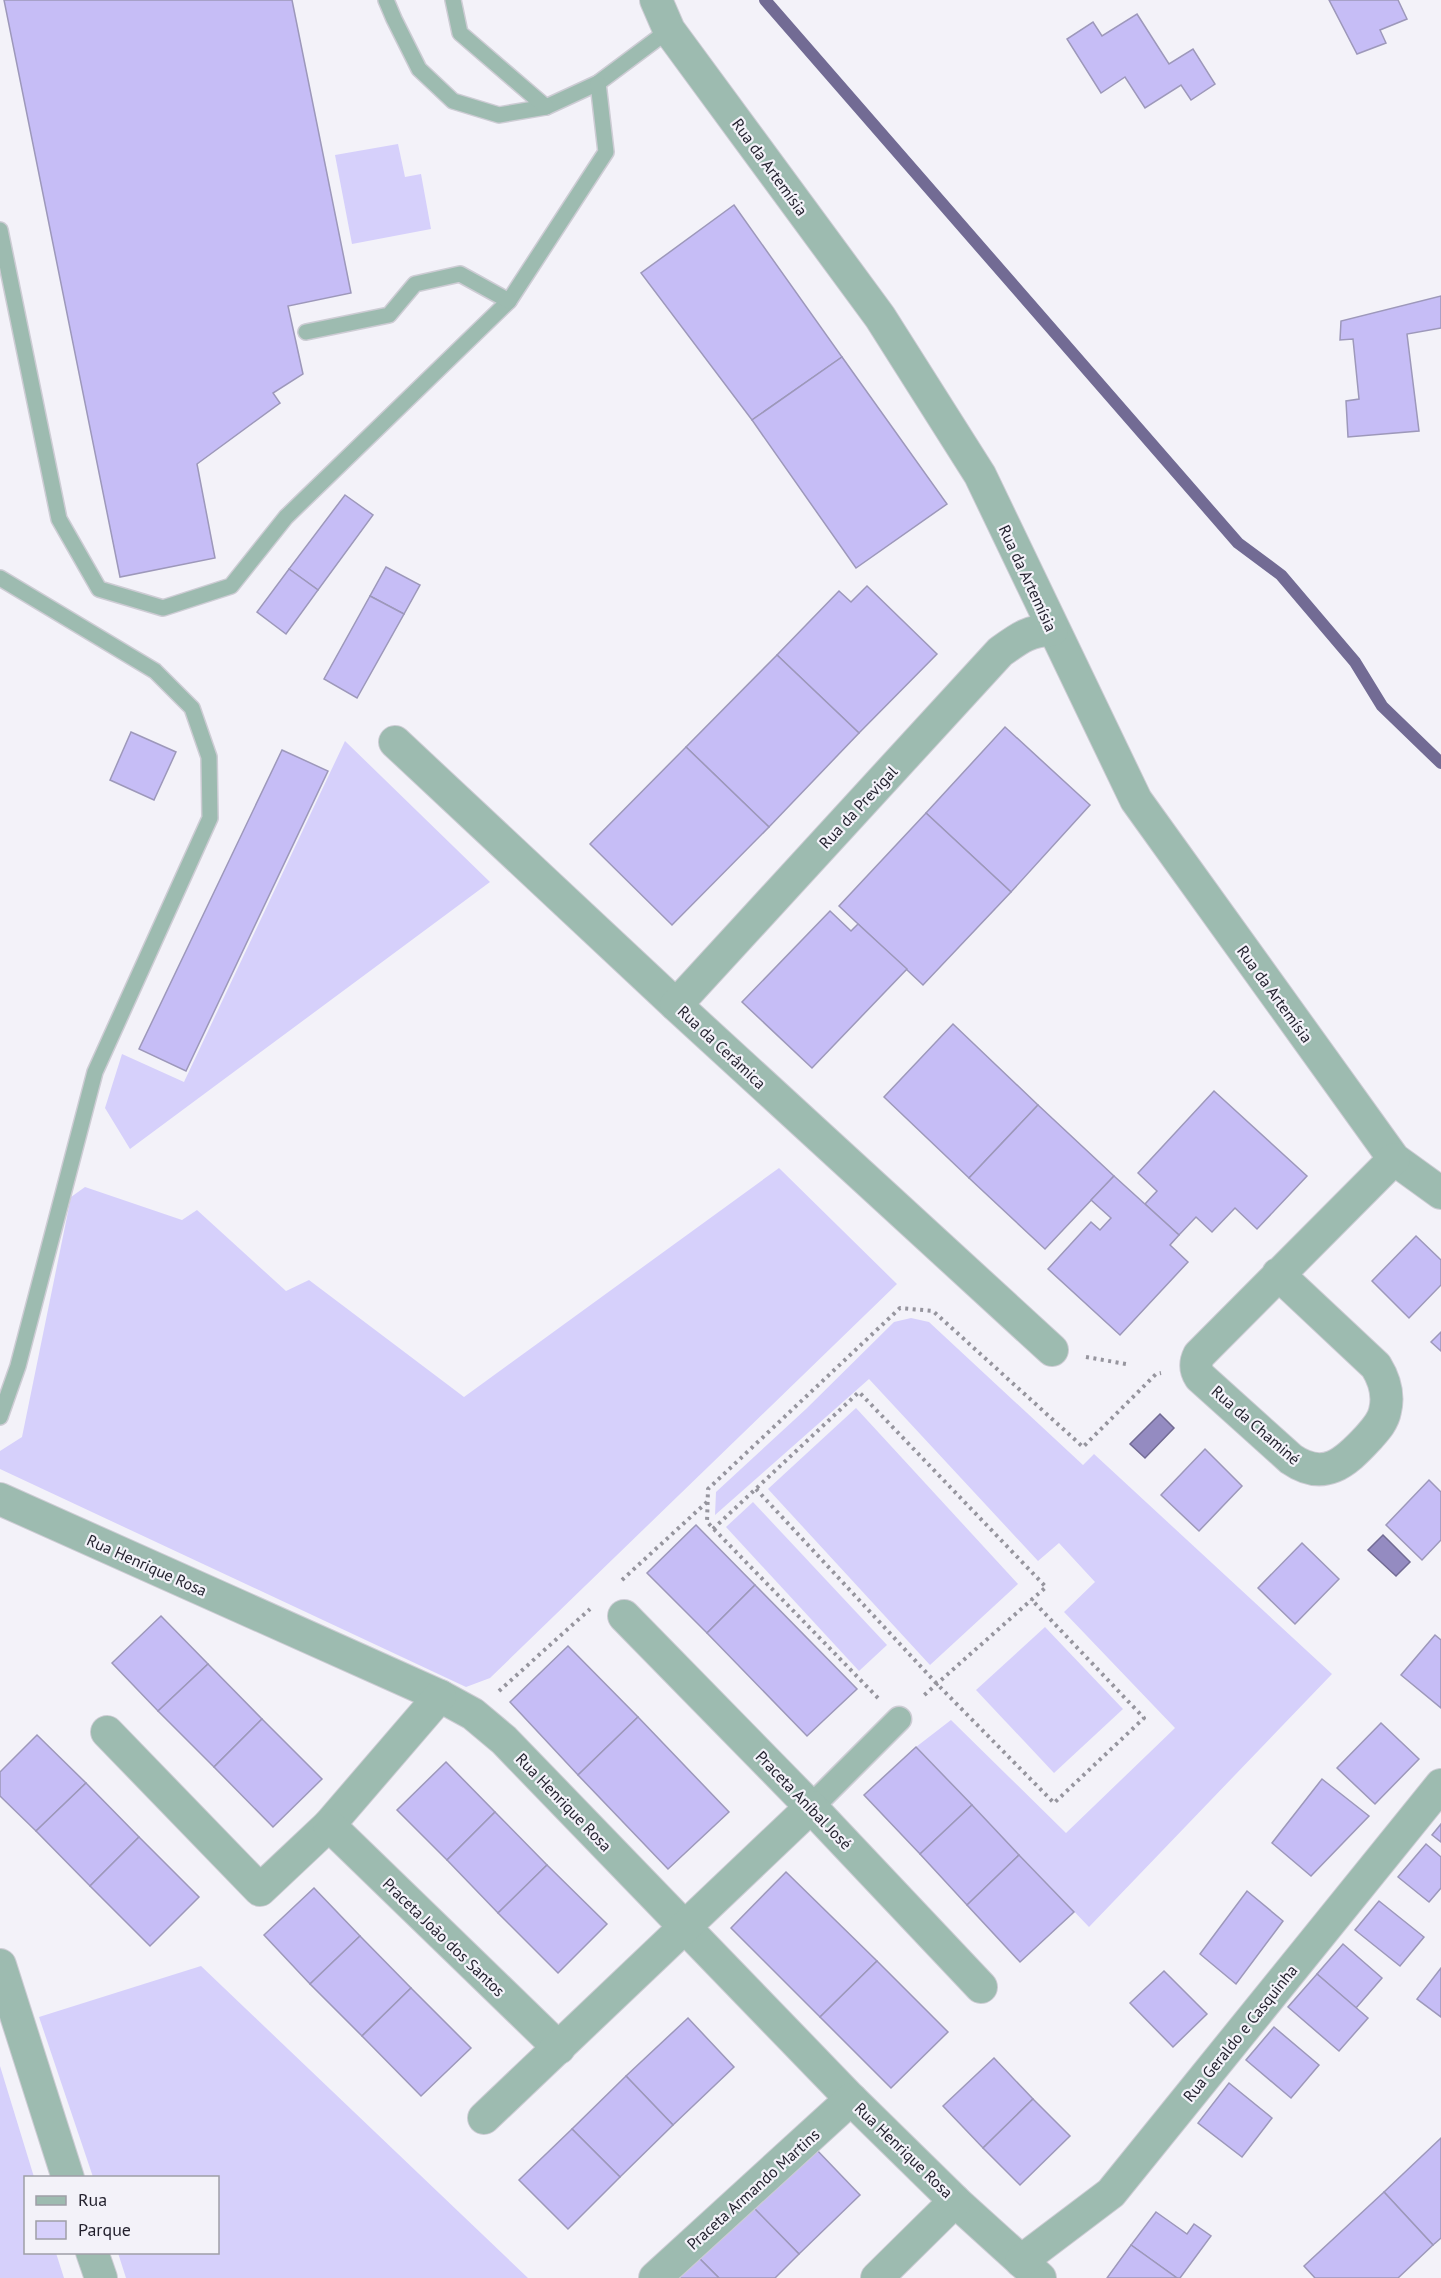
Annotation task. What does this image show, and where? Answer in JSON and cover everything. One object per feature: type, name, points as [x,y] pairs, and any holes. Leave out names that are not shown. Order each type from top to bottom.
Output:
[{"type":"street","name":"Rua da Artemísia","points":[[656,0],[669,30],[880,317],[980,475],[1052,630],[1136,800],[1394,1159],[1441,1192]]},
{"type":"street","name":"Rua da Previgal","points":[[676,1005],[1000,652],[1017,639],[1036,630],[1052,630]]},
{"type":"street","name":"Rua da Cerâmica","points":[[395,742],[676,1005],[1052,1350]]},
{"type":"street","name":"Rua da Chaminé","points":[[1278,1274],[1377,1366],[1383,1377],[1386,1400],[1382,1421],[1348,1460],[1335,1466],[1316,1469],[1298,1464],[1197,1372],[1196,1366],[1199,1355],[1278,1274],[1394,1159]]},
{"type":"street","name":"Rua Henrique Rosa","points":[[0,1498],[440,1696],[473,1714],[504,1740],[851,2099],[955,2201],[1030,2270]]},
{"type":"street","name":"Praceta Aníbal José","points":[[624,1616],[811,1807],[981,1987]]},
{"type":"street","points":[[107,1732],[260,1890],[329,1825],[440,1696]]},
{"type":"street","points":[[484,2118],[811,1807],[898,1719]]},
{"type":"street","name":"Rua Geraldo e Casquinha","points":[[1030,2270],[1111,2193],[1441,1785]]},
{"type":"street","name":"Praceta João dos Santos","points":[[329,1825],[559,2048]]},
{"type":"street","points":[[0,1965],[67,2176]]},
{"type":"street","name":"Praceta Armando Martins","points":[[655,2278],[851,2099]]},
{"type":"street","points":[[877,2278],[955,2201]]},
{"type":"street","points":[[92,2254],[100,2278]]},
{"type":"lane","points":[[387,0],[419,69],[453,101],[500,115],[546,107],[598,83],[669,30]]},
{"type":"lane","points":[[453,0],[460,33],[546,107]]},
{"type":"lane","points":[[0,230],[59,519],[99,589],[163,608],[231,586],[286,517],[509,301],[606,152],[598,83]]},
{"type":"lane","points":[[306,332],[389,315],[415,284],[460,274],[509,301]]},
{"type":"lane","points":[[0,578],[155,671],[192,708],[209,757],[210,818],[95,1072],[18,1366],[0,1417]]},
{"type":"path","points":[[713,1529],[859,1392],[1046,1587],[898,1719],[713,1529],[707,1522],[708,1489],[900,1308],[933,1311],[1083,1447],[1156,1374]]},
{"type":"path","points":[[1052,1350],[1126,1364]]},
{"type":"path","points":[[756,1489],[937,1684],[1054,1803],[1144,1718],[1032,1599]]},
{"type":"green space","points":[[398,144],[405,177],[421,174],[431,229],[352,244],[335,155]]},
{"type":"green space","points":[[345,741],[490,882],[130,1149],[105,1108],[122,1054],[184,1082]]},
{"type":"green space","points":[[779,1168],[897,1284],[490,1678],[466,1687],[0,1469],[0,1451],[22,1437],[71,1197],[85,1187],[182,1220],[197,1210],[286,1291],[309,1280],[464,1397]]},
{"type":"green space","points":[[911,1318],[929,1322],[1083,1465],[1094,1454],[1332,1674],[1089,1927],[916,1747],[951,1720],[1066,1833],[1175,1728],[1064,1612],[1095,1582],[1059,1543],[1038,1561],[869,1379],[715,1515],[716,1492],[806,1409],[894,1322]]},
{"type":"green space","points":[[856,1408],[1018,1584],[930,1665],[768,1489]]},
{"type":"green space","points":[[753,1502],[887,1645],[859,1671],[726,1527]]},
{"type":"green space","points":[[1045,1627],[1123,1709],[1054,1773],[976,1690]]},
{"type":"green space","points":[[201,1966],[528,2278],[126,2278],[118,2254],[219,2254],[219,2176],[93,2176],[39,2017]]},
{"type":"green space","points":[[0,2066],[34,2176],[24,2176],[24,2254],[56,2254],[64,2278],[0,2278]]},
{"type":"shaded area","points":[[1160,1414],[1174,1428],[1145,1458],[1130,1444]]},
{"type":"shaded area","points":[[1383,1535],[1410,1562],[1396,1576],[1368,1550]]},
{"type":"building","points":[[4,0],[292,0],[351,293],[288,306],[303,374],[273,393],[280,403],[197,464],[215,558],[120,577]]},
{"type":"building","points":[[1329,0],[1398,0],[1407,19],[1380,30],[1386,43],[1357,54]]},
{"type":"building","points":[[1137,14],[1169,64],[1193,49],[1215,84],[1191,100],[1181,85],[1145,108],[1125,77],[1101,93],[1067,39],[1093,22],[1102,36]]},
{"type":"building","points":[[734,205],[842,357],[752,420],[641,273]]},
{"type":"building","points":[[1441,296],[1441,328],[1407,334],[1419,431],[1348,437],[1346,401],[1359,399],[1353,339],[1340,340],[1341,321]]},
{"type":"building","points":[[842,357],[947,504],[856,568],[752,420]]},
{"type":"building","points":[[345,495],[373,515],[318,590],[289,569]]},
{"type":"building","points":[[386,567],[420,585],[404,614],[370,596]]},
{"type":"building","points":[[289,569],[318,590],[286,634],[257,612]]},
{"type":"building","points":[[867,586],[937,654],[859,733],[777,655],[839,591],[851,602]]},
{"type":"building","points":[[370,596],[404,614],[357,698],[324,679]]},
{"type":"building","points":[[777,655],[859,733],[769,827],[686,747]]},
{"type":"building","points":[[1005,727],[1090,805],[1011,892],[926,813]]},
{"type":"building","points":[[131,732],[176,752],[154,800],[110,780]]},
{"type":"building","points":[[686,747],[769,827],[672,925],[590,844]]},
{"type":"building","points":[[282,750],[328,771],[186,1071],[139,1049]]},
{"type":"building","points":[[926,813],[1011,892],[923,985],[839,906]]},
{"type":"building","points":[[830,911],[851,931],[858,924],[907,969],[812,1068],[742,1002]]},
{"type":"building","points":[[953,1024],[1038,1105],[969,1178],[884,1097]]},
{"type":"building","points":[[1214,1091],[1307,1176],[1257,1229],[1235,1208],[1212,1232],[1196,1217],[1179,1235],[1145,1204],[1157,1191],[1138,1173]]},
{"type":"building","points":[[1038,1105],[1114,1176],[1045,1249],[969,1178]]},
{"type":"building","points":[[1114,1176],[1179,1235],[1170,1245],[1188,1262],[1120,1335],[1048,1269],[1091,1222],[1100,1230],[1111,1218],[1091,1200]]},
{"type":"building","points":[[1416,1236],[1441,1260],[1441,1285],[1409,1318],[1372,1281]]},
{"type":"building","points":[[1441,1332],[1441,1351],[1431,1342]]},
{"type":"building","points":[[1205,1449],[1242,1486],[1199,1531],[1161,1495]]},
{"type":"building","points":[[1429,1480],[1441,1492],[1441,1540],[1422,1560],[1386,1525]]},
{"type":"building","points":[[696,1525],[755,1585],[707,1633],[647,1573]]},
{"type":"building","points":[[1302,1543],[1339,1579],[1295,1624],[1258,1588]]},
{"type":"building","points":[[755,1585],[857,1689],[807,1736],[707,1633]]},
{"type":"building","points":[[161,1616],[208,1664],[158,1711],[112,1663]]},
{"type":"building","points":[[1435,1635],[1441,1640],[1441,1708],[1401,1675]]},
{"type":"building","points":[[568,1646],[638,1717],[578,1775],[510,1702]]},
{"type":"building","points":[[208,1664],[262,1719],[214,1767],[158,1711]]},
{"type":"building","points":[[638,1717],[729,1812],[668,1869],[578,1775]]},
{"type":"building","points":[[262,1719],[322,1779],[273,1827],[214,1767]]},
{"type":"building","points":[[1381,1723],[1419,1759],[1375,1804],[1337,1768]]},
{"type":"building","points":[[37,1735],[86,1783],[36,1831],[0,1796],[0,1772]]},
{"type":"building","points":[[916,1747],[972,1805],[920,1854],[864,1795]]},
{"type":"building","points":[[446,1762],[495,1812],[447,1860],[397,1810]]},
{"type":"building","points":[[1322,1779],[1369,1816],[1311,1876],[1272,1843]]},
{"type":"building","points":[[86,1783],[139,1837],[90,1886],[36,1831]]},
{"type":"building","points":[[972,1805],[1019,1855],[967,1905],[920,1854]]},
{"type":"building","points":[[495,1812],[547,1865],[498,1913],[447,1860]]},
{"type":"building","points":[[1441,1824],[1441,1842],[1432,1835]]},
{"type":"building","points":[[139,1837],[199,1897],[150,1946],[90,1886]]},
{"type":"building","points":[[1426,1844],[1441,1857],[1441,1888],[1429,1902],[1398,1877]]},
{"type":"building","points":[[1019,1855],[1074,1912],[1020,1962],[967,1905]]},
{"type":"building","points":[[547,1865],[607,1924],[558,1973],[498,1913]]},
{"type":"building","points":[[786,1872],[877,1961],[820,2017],[731,1928]]},
{"type":"building","points":[[314,1888],[360,1936],[310,1984],[264,1935]]},
{"type":"building","points":[[1247,1891],[1283,1921],[1236,1984],[1200,1954]]},
{"type":"building","points":[[1379,1901],[1424,1937],[1400,1966],[1355,1930]]},
{"type":"building","points":[[360,1936],[411,1988],[362,2036],[310,1984]]},
{"type":"building","points":[[1343,1944],[1382,1978],[1356,2008],[1317,1974]]},
{"type":"building","points":[[877,1961],[948,2032],[891,2088],[820,2017]]},
{"type":"building","points":[[1441,1968],[1441,2017],[1417,1999]]},
{"type":"building","points":[[1164,1971],[1207,2014],[1173,2047],[1130,2003]]},
{"type":"building","points":[[1317,1974],[1368,2018],[1339,2051],[1288,2007]]},
{"type":"building","points":[[411,1988],[471,2048],[421,2096],[362,2036]]},
{"type":"building","points":[[688,2018],[734,2067],[673,2125],[626,2076]]},
{"type":"building","points":[[1274,2027],[1319,2065],[1291,2098],[1246,2060]]},
{"type":"building","points":[[994,2058],[1033,2099],[983,2148],[943,2106]]},
{"type":"building","points":[[626,2076],[673,2125],[620,2177],[572,2129]]},
{"type":"building","points":[[1229,2083],[1272,2118],[1242,2157],[1198,2123]]},
{"type":"building","points":[[1033,2099],[1070,2136],[1020,2185],[983,2148]]},
{"type":"building","points":[[572,2129],[620,2177],[568,2229],[519,2180]]},
{"type":"building","points":[[1441,2138],[1441,2238],[1433,2245],[1384,2192]]},
{"type":"building","points":[[814,2147],[860,2195],[799,2254],[752,2206]]},
{"type":"building","points":[[1384,2192],[1433,2245],[1398,2278],[1315,2278],[1304,2266]]},
{"type":"building","points":[[752,2206],[799,2254],[775,2278],[719,2278],[698,2257]]},
{"type":"building","points":[[1156,2212],[1187,2234],[1194,2224],[1211,2236],[1180,2278],[1131,2245]]},
{"type":"building","points":[[1131,2245],[1177,2278],[1107,2278]]},
{"type":"building","points":[[698,2257],[719,2278],[677,2278]]},
{"type":"waterway","points":[[765,0],[1238,543],[1281,575],[1355,662],[1382,706],[1441,763]]}]
